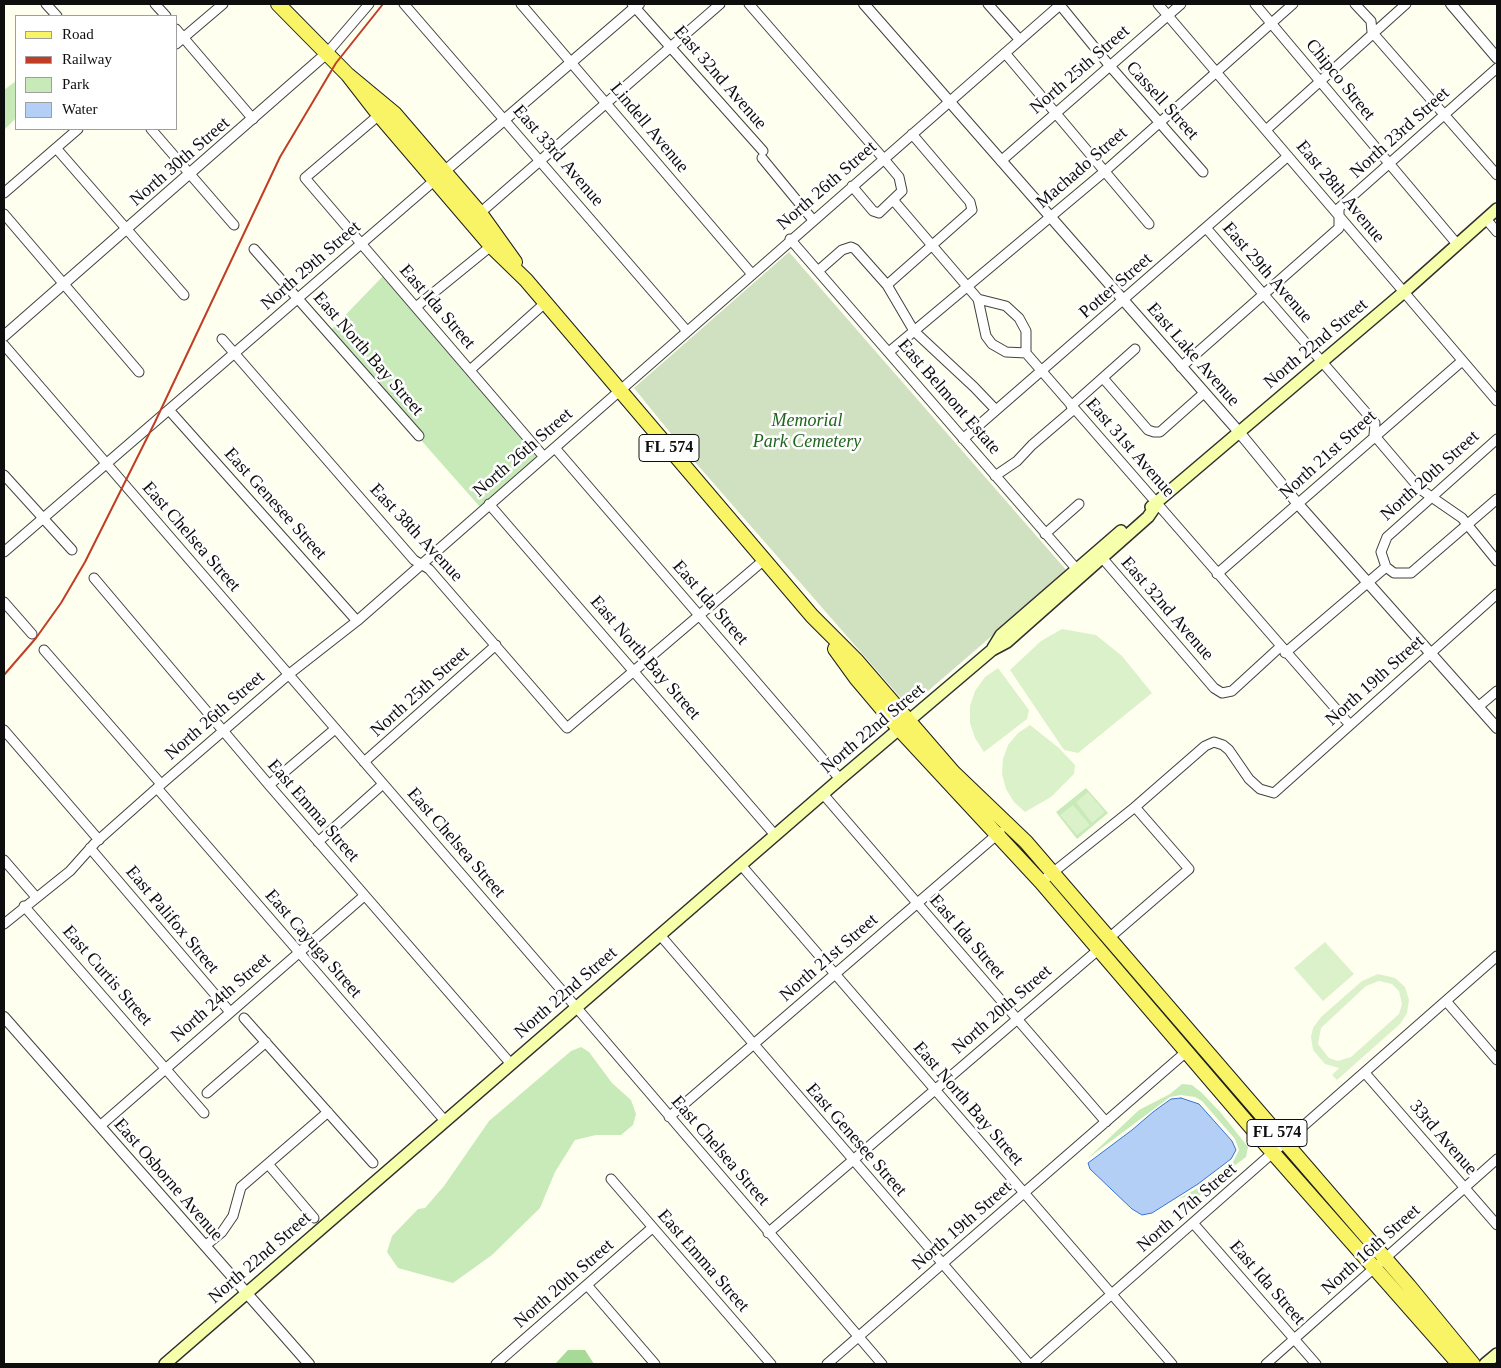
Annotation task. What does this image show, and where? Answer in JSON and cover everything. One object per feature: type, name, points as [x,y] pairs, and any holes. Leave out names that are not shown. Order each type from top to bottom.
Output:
[{"type":"main road","name":"FL 574","points":[[278,4],[348,75],[379,115],[480,213],[508,249],[526,280]]},
{"type":"main road","name":"FL 574","points":[[348,75],[394,114],[491,246],[526,280],[812,616],[856,678],[1010,824],[1386,1259],[1473,1364]]},
{"type":"main road","name":"North 22nd Street","points":[[165,1364],[740,865],[905,726],[992,650],[1002,635],[1099,555],[1143,512],[1157,504],[1404,292],[1497,209]]},
{"type":"main road","name":"FL 574","points":[[905,726],[945,780],[998,834],[1041,882],[1274,1154],[1459,1364]]},
{"type":"main road","points":[[1068,914],[1093,937],[1103,940],[1109,938]]},
{"type":"main road","points":[[1486,1364],[1497,1354]]},
{"type":"street","points":[[46,4],[55,15]]},
{"type":"street","points":[[155,4],[165,15]]},
{"type":"street","points":[[223,4],[180,40],[253,119]]},
{"type":"street","name":"North 30th Street","points":[[4,336],[327,53],[369,4]]},
{"type":"street","name":"East 33rd Avenue","points":[[404,4],[686,330]]},
{"type":"street","name":"Lindell Avenue","points":[[521,4],[751,273]]},
{"type":"street","points":[[480,213],[720,4]]},
{"type":"street","points":[[749,4],[884,158],[902,184],[902,191],[882,212],[876,212],[852,186]]},
{"type":"street","name":"East Lake Avenue","points":[[864,4],[1239,432],[1298,504],[1497,728]]},
{"type":"street","points":[[988,4],[1019,40]]},
{"type":"street","name":"North 26th Street","points":[[4,924],[24,906],[70,871],[90,848],[288,675],[357,621],[686,330],[1060,4]]},
{"type":"street","name":"Cassell Street","points":[[1060,4],[1109,65],[1203,172]]},
{"type":"street","name":"East 28th Avenue","points":[[1158,4],[1497,401]]},
{"type":"street","name":"North 25th Street","points":[[1001,161],[1181,4]]},
{"type":"street","name":"Chipco Street","points":[[1255,4],[1457,244]]},
{"type":"street","name":"Machado Street","points":[[889,352],[1104,172],[1293,4]]},
{"type":"street","points":[[1355,4],[1371,22],[1372,32],[1497,175]]},
{"type":"street","points":[[1266,130],[1372,32],[1406,4]]},
{"type":"street","points":[[1451,4],[1497,58]]},
{"type":"street","name":"North 29th Street","points":[[4,552],[636,5]]},
{"type":"street","name":"East 32nd Avenue","points":[[636,5],[762,155],[813,220]]},
{"type":"street","points":[[1005,53],[1149,224]]},
{"type":"street","name":"North 23rd Street","points":[[1181,368],[1339,228],[1339,208],[1390,165],[1497,68]]},
{"type":"street","name":"East Ida Street","points":[[379,115],[305,178],[544,457]]},
{"type":"street","points":[[4,193],[77,130]]},
{"type":"street","points":[[151,130],[234,226]]},
{"type":"street","points":[[887,285],[970,214],[972,206],[912,134]]},
{"type":"street","points":[[56,148],[184,295]]},
{"type":"street","name":"Potter Street","points":[[963,439],[1207,229],[1288,156]]},
{"type":"street","points":[[894,201],[978,299],[986,336],[992,344],[1006,352],[1026,353],[1026,331],[1019,318],[1006,306],[978,299]]},
{"type":"street","points":[[4,214],[139,372]]},
{"type":"street","points":[[1486,219],[1497,232]]},
{"type":"street","name":"East 29th Avenue","points":[[1207,229],[1375,423],[1374,435],[1420,489],[1462,518],[1497,560]]},
{"type":"street","name":"East Belmont Estate","points":[[790,239],[1079,572]]},
{"type":"street","points":[[416,308],[491,246]]},
{"type":"street","points":[[818,271],[842,250],[850,247],[855,249],[887,285],[914,331],[996,410]]},
{"type":"street","name":"East North Bay Street","points":[[254,249],[418,436]]},
{"type":"street","points":[[470,370],[545,303]]},
{"type":"street","name":"East 38th Avenue","points":[[222,339],[414,560],[429,569],[567,728],[635,670]]},
{"type":"street","name":"East Chelsea Street","points":[[4,345],[882,1364]]},
{"type":"street","points":[[995,476],[1017,461],[1135,349]]},
{"type":"street","name":"East 31st Avenue","points":[[1026,353],[1350,725]]},
{"type":"street","name":"North 21st Street","points":[[1217,574],[1462,360]]},
{"type":"street","points":[[1103,378],[1148,430],[1154,432],[1160,432],[1204,393]]},
{"type":"street","name":"East Genesee Street","points":[[169,410],[357,621]]},
{"type":"street","name":"North 20th Street","points":[[1386,567],[1381,552],[1386,537],[1497,439]]},
{"type":"street","name":"East Ida Street","points":[[554,448],[840,779]]},
{"type":"street","points":[[4,475],[72,550]]},
{"type":"street","points":[[1283,650],[1369,583],[1386,567],[1394,573],[1411,573],[1497,499]]},
{"type":"street","name":"East North Bay Street","points":[[490,504],[776,835]]},
{"type":"street","points":[[1045,534],[1079,504]]},
{"type":"street","name":"East 32nd Avenue","points":[[1099,555],[1214,688],[1222,692],[1232,691],[1283,650]]},
{"type":"street","points":[[635,670],[764,560]]},
{"type":"street","name":"East Emma Street","points":[[94,578],[364,896],[511,1064]]},
{"type":"street","name":"North 19th Street","points":[[1135,807],[1205,746],[1214,742],[1224,744],[1249,779],[1260,789],[1274,793],[1497,594]]},
{"type":"street","points":[[4,602],[32,634]]},
{"type":"street","name":"North 25th Street","points":[[364,762],[496,645]]},
{"type":"street","name":"East Cayuga Street","points":[[44,650],[298,952],[445,1121]]},
{"type":"street","points":[[1478,707],[1497,691]]},
{"type":"street","points":[[269,785],[336,729]]},
{"type":"street","points":[[4,730],[99,840]]},
{"type":"street","points":[[318,842],[383,784]]},
{"type":"street","name":"East Ida Street","points":[[823,794],[1106,1122]]},
{"type":"street","points":[[1041,882],[1135,807],[1189,869],[1109,938]]},
{"type":"street","name":"North 21st Street","points":[[669,1117],[1010,824]]},
{"type":"street","name":"East Palifox Street","points":[[90,848],[230,1012]]},
{"type":"street","points":[[4,860],[36,897]]},
{"type":"street","name":"East North Bay Street","points":[[740,865],[1172,1364]]},
{"type":"street","name":"North 24th Street","points":[[100,1126],[364,896]]},
{"type":"street","name":"East Curtis Street","points":[[24,906],[204,1113]]},
{"type":"street","name":"East Genesee Street","points":[[660,935],[852,1160],[1030,1364]]},
{"type":"street","name":"North 20th Street","points":[[768,1232],[1098,950]]},
{"type":"street","name":"North 17th Street","points":[[1030,1364],[1274,1154],[1497,956]]},
{"type":"street","points":[[1446,1001],[1497,1060]]},
{"type":"street","name":"East Osborne Avenue","points":[[4,1017],[308,1364]]},
{"type":"street","points":[[244,1018],[373,1163]]},
{"type":"street","points":[[207,1093],[266,1042]]},
{"type":"street","name":"North 19th Street","points":[[827,1364],[1186,1052]]},
{"type":"street","name":"33rd Avenue","points":[[1365,1073],[1497,1225]]},
{"type":"street","points":[[204,1246],[222,1232],[233,1216],[241,1187],[328,1112]]},
{"type":"street","name":"North 16th Street","points":[[1266,1364],[1497,1159]]},
{"type":"street","points":[[268,1164],[314,1218]]},
{"type":"street","name":"East Emma Street","points":[[611,1179],[771,1364]]},
{"type":"street","name":"East Ida Street","points":[[1194,1223],[1316,1364]]},
{"type":"street","name":"North 20th Street","points":[[496,1364],[652,1228]]},
{"type":"street","points":[[587,1285],[655,1364]]},
{"type":"green space","points":[[15,82],[15,119],[4,130],[4,90]]},
{"type":"green space","name":"Memorial Park Cemetery","points":[[789,252],[1067,571],[913,704],[907,705],[681,446],[634,388]]},
{"type":"green space","points":[[383,276],[538,457],[480,507],[420,439],[424,436],[331,330]]},
{"type":"green space","points":[[1062,629],[1096,635],[1122,656],[1152,693],[1078,753],[1064,750],[1010,670],[1041,641]]},
{"type":"green space","points":[[998,668],[1029,710],[1027,719],[984,752],[975,738],[970,723],[970,706],[975,691],[985,677]]},
{"type":"green space","points":[[1030,725],[1059,748],[1075,765],[1074,774],[1051,797],[1025,812],[1014,802],[1006,789],[1002,774],[1003,759],[1008,745],[1018,733]]},
{"type":"green space","points":[[1086,788],[1108,813],[1077,839],[1056,812]]},
{"type":"green space","points":[[1088,792],[1105,812],[1092,823],[1076,802]]},
{"type":"green space","points":[[1073,805],[1090,825],[1077,835],[1060,815]]},
{"type":"green space","points":[[1325,942],[1354,974],[1323,1001],[1294,968]]},
{"type":"green space","points":[[1378,974],[1395,978],[1405,987],[1409,1000],[1407,1013],[1400,1024],[1337,1080],[1332,1075],[1339,1068],[1325,1064],[1313,1050],[1311,1037],[1313,1028],[1321,1017],[1362,981]],"holes":[[[1379,981],[1392,984],[1399,991],[1402,1004],[1399,1014],[1351,1057],[1338,1061],[1329,1058],[1318,1044],[1321,1028],[1366,986]]]},
{"type":"green space","points":[[581,1047],[589,1052],[612,1083],[631,1100],[636,1114],[633,1125],[621,1135],[596,1135],[575,1140],[555,1172],[540,1208],[492,1255],[453,1283],[398,1268],[387,1252],[392,1236],[418,1209],[425,1208],[444,1186],[489,1121],[571,1051]]},
{"type":"green space","points":[[1182,1084],[1192,1085],[1202,1093],[1248,1147],[1246,1157],[1211,1183],[1200,1195],[1196,1198],[1194,1194],[1178,1199],[1200,1187],[1233,1162],[1239,1150],[1235,1139],[1202,1101],[1195,1097],[1181,1095],[1170,1097],[1087,1159],[1139,1110],[1170,1094]]},
{"type":"green space","points":[[568,1350],[585,1350],[594,1364],[555,1364]]},
{"type":"water","points":[[1181,1098],[1199,1104],[1232,1141],[1236,1150],[1231,1159],[1198,1184],[1152,1213],[1142,1215],[1132,1209],[1090,1169],[1088,1163],[1171,1099]]},
{"type":"railway","points":[[4,675],[36,638],[61,603],[85,562],[155,422],[280,157],[336,63],[383,4]]}]
